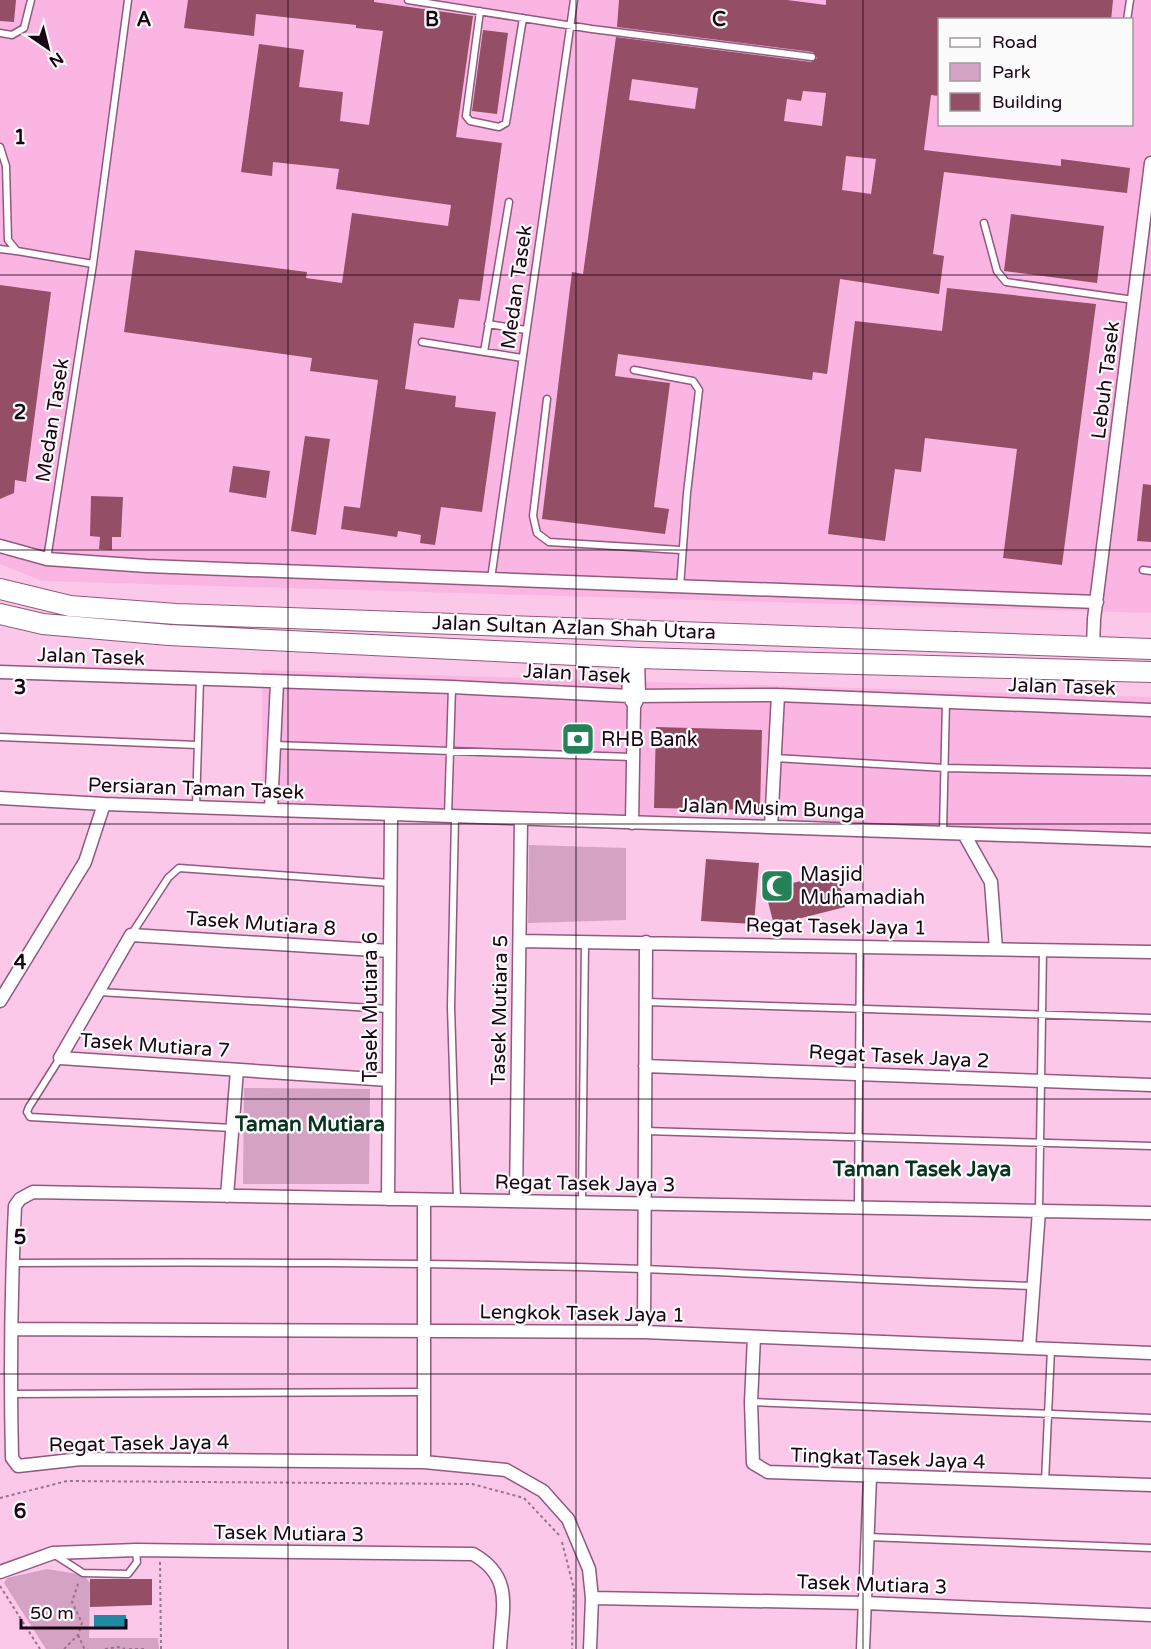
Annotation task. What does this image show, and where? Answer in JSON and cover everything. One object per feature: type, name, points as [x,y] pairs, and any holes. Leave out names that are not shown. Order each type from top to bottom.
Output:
[{"type":"main road","name":"Jalan Sultan Azlan Shah Utara","points":[[0,589],[70,606],[176,615],[676,630],[1151,649]]},
{"type":"main road","name":"Jalan Sultan Azlan Shah Utara","points":[[0,614],[43,624],[169,635],[632,655],[1151,672]]},
{"type":"main road","points":[[562,627],[569,634],[624,640],[632,655],[650,636],[676,630]]},
{"type":"street","name":"Lebuh Tasek","points":[[1093,647],[1151,163]]},
{"type":"street","points":[[0,546],[47,559],[147,566],[680,588],[1097,602]]},
{"type":"street","points":[[632,655],[634,699],[632,823]]},
{"type":"street","name":"Jalan Tasek","points":[[0,672],[452,687],[634,699],[778,695],[1151,710]]},
{"type":"street","points":[[271,810],[277,682]]},
{"type":"street","points":[[771,827],[778,695]]},
{"type":"street","name":"Persiaran Taman Tasek","points":[[0,798],[391,814]]},
{"type":"street","points":[[0,1001],[85,862],[104,804]]},
{"type":"street","name":"Jalan Musim Bunga","points":[[391,814],[1151,840]]},
{"type":"street","name":"Tasek Mutiara 6","points":[[388,1199],[391,814]]},
{"type":"street","name":"Tasek Mutiara 5","points":[[516,1201],[521,819]]},
{"type":"street","points":[[964,834],[991,882],[996,949]]},
{"type":"street","name":"Tasek Mutiara 8","points":[[131,935],[390,951]]},
{"type":"street","name":"Tasek Mutiara 7","points":[[131,935],[60,1058],[389,1080]]},
{"type":"street","name":"Regat Tasek Jaya 1","points":[[520,941],[1151,952]]},
{"type":"street","points":[[644,1332],[646,942]]},
{"type":"street","name":"Regat Tasek Jaya 2","points":[[645,1066],[1151,1085]]},
{"type":"street","points":[[227,1196],[237,1070]]},
{"type":"street","name":"Regat Tasek Jaya 3","points":[[20,1199],[33,1192],[1151,1213]]},
{"type":"street","name":"Regat Tasek Jaya 4","points":[[20,1199],[15,1206],[12,1263],[10,1394],[12,1458],[18,1466],[81,1459],[424,1462]]},
{"type":"street","points":[[424,1200],[424,1462],[506,1470],[543,1491],[568,1519],[589,1569],[592,1598],[590,1649]]},
{"type":"street","points":[[1029,1348],[1039,1211]]},
{"type":"street","name":"Lengkok Tasek Jaya 1","points":[[12,1329],[644,1332],[1151,1353]]},
{"type":"street","name":"Tingkat Tasek Jaya 4","points":[[754,1337],[751,1402],[753,1463],[768,1472],[870,1478],[1151,1485]]},
{"type":"street","points":[[863,1649],[870,1478]]},
{"type":"street","name":"Tasek Mutiara 3","points":[[0,1572],[53,1553],[136,1550],[473,1554],[486,1562],[500,1577],[502,1591],[500,1649]]},
{"type":"street","name":"Tasek Mutiara 3","points":[[592,1598],[865,1603],[1151,1615]]},
{"type":"lane","points":[[0,33],[12,35],[24,28],[31,0]]},
{"type":"lane","name":"Medan Tasek","points":[[47,559],[93,264],[128,0]]},
{"type":"lane","points":[[408,0],[812,57]]},
{"type":"lane","name":"Medan Tasek","points":[[490,579],[574,0]]},
{"type":"lane","points":[[1127,18],[1130,0]]},
{"type":"lane","points":[[480,11],[466,116],[470,121],[499,127],[506,123],[523,18]]},
{"type":"lane","points":[[0,147],[6,166],[8,240],[17,251]]},
{"type":"lane","points":[[484,352],[509,202]]},
{"type":"lane","points":[[984,223],[997,271],[1006,282],[1134,300]]},
{"type":"lane","points":[[0,249],[93,264]]},
{"type":"lane","points":[[488,324],[526,330]]},
{"type":"lane","points":[[422,342],[522,358]]},
{"type":"lane","points":[[634,370],[693,381],[699,390],[681,550],[680,588]]},
{"type":"lane","points":[[547,399],[532,516],[537,533],[549,542],[681,550]]},
{"type":"lane","points":[[1143,570],[1151,571]]},
{"type":"lane","points":[[196,807],[200,679]]},
{"type":"lane","points":[[452,687],[450,750],[451,1007],[457,1200]]},
{"type":"lane","points":[[944,833],[946,701]]},
{"type":"lane","points":[[0,737],[197,745]]},
{"type":"lane","points":[[274,746],[633,757]]},
{"type":"lane","points":[[775,758],[945,768],[1151,771]]},
{"type":"lane","points":[[131,935],[173,871],[179,868],[390,883]]},
{"type":"lane","points":[[582,1203],[585,941]]},
{"type":"lane","points":[[858,1208],[860,946]]},
{"type":"lane","points":[[1039,1211],[1042,950]]},
{"type":"lane","points":[[98,992],[389,1010]]},
{"type":"lane","points":[[646,1002],[1151,1018]]},
{"type":"lane","points":[[60,1058],[29,1107],[27,1112],[30,1117],[232,1128]]},
{"type":"lane","points":[[645,1131],[1151,1146]]},
{"type":"lane","points":[[12,1263],[424,1265],[644,1269],[828,1279],[1034,1286]]},
{"type":"lane","points":[[1045,1483],[1051,1349]]},
{"type":"lane","points":[[10,1394],[424,1392]]},
{"type":"lane","points":[[751,1402],[1151,1418]]},
{"type":"lane","points":[[868,1537],[1151,1548]]},
{"type":"lane","points":[[53,1553],[83,1573],[128,1574],[137,1562],[136,1550]]},
{"type":"path","points":[[0,1498],[67,1481],[472,1484],[524,1498],[561,1536],[574,1589],[572,1649]]},
{"type":"path","points":[[160,1551],[161,1649]]},
{"type":"path","points":[[83,1573],[72,1602],[81,1617],[78,1635],[84,1648],[88,1649]]},
{"type":"path","points":[[0,1586],[40,1649]]},
{"type":"path","points":[[64,1649],[78,1635]]},
{"type":"path","points":[[105,1649],[118,1647],[147,1649]]},
{"type":"shaded area","points":[[0,0],[1151,0],[1151,613],[42,581],[0,564]]},
{"type":"shaded area","points":[[262,670],[1151,697],[1151,848],[262,817]]},
{"type":"green space","points":[[529,845],[626,848],[626,920],[528,923]]},
{"type":"green space","points":[[244,1088],[370,1089],[369,1184],[243,1184]]},
{"type":"green space","points":[[47,1569],[84,1575],[90,1583],[89,1638],[158,1638],[159,1649],[46,1649],[4,1583],[7,1578]]},
{"type":"water","points":[[94,1615],[126,1615],[127,1628],[94,1628]]},
{"type":"building","points":[[0,0],[16,0],[14,22],[0,21]]},
{"type":"building","points":[[188,0],[374,0],[374,2],[473,16],[456,137],[502,143],[480,301],[459,299],[454,328],[414,323],[405,389],[456,396],[455,407],[496,412],[482,512],[441,507],[435,545],[420,543],[421,535],[398,531],[397,537],[341,529],[344,506],[360,508],[378,380],[310,371],[312,358],[124,332],[135,250],[307,272],[306,278],[342,283],[352,213],[448,226],[451,205],[336,189],[339,169],[273,162],[272,176],[241,172],[259,44],[304,50],[299,87],[343,92],[340,121],[369,125],[383,31],[356,28],[356,25],[256,14],[254,36],[184,28]]},
{"type":"building","points":[[619,0],[787,0],[826,5],[826,0],[1113,0],[1111,18],[938,18],[938,96],[931,95],[924,150],[1061,166],[1061,159],[1130,168],[1127,193],[944,172],[933,254],[944,256],[939,294],[840,279],[827,374],[813,372],[812,380],[618,354],[615,376],[670,383],[654,507],[669,509],[665,534],[542,519],[572,272],[583,274],[616,37],[811,62],[817,58],[813,52],[617,27]],"holes":[[[632,79],[698,88],[695,109],[629,100]],[[803,91],[826,93],[822,126],[784,121],[787,99],[801,101]],[[846,156],[876,159],[871,194],[842,190]]]},
{"type":"building","points":[[483,30],[508,33],[497,114],[472,111]]},
{"type":"building","points":[[1011,214],[1104,226],[1097,283],[1004,271]]},
{"type":"building","points":[[0,285],[51,292],[26,482],[15,480],[14,493],[0,499]]},
{"type":"building","points":[[947,288],[1096,304],[1062,565],[1003,558],[1017,449],[925,438],[921,472],[895,469],[885,541],[828,534],[855,321],[942,331]]},
{"type":"building","points":[[305,436],[330,439],[316,535],[291,531]]},
{"type":"building","points":[[233,466],[270,471],[266,498],[229,492]]},
{"type":"building","points":[[1143,484],[1151,485],[1151,542],[1137,541]]},
{"type":"building","points":[[91,496],[123,497],[121,537],[112,537],[112,550],[99,549],[100,537],[90,536]]},
{"type":"building","points":[[656,727],[762,730],[760,810],[654,808]]},
{"type":"building","points":[[706,859],[759,863],[754,924],[701,921]]},
{"type":"building","points":[[837,872],[845,907],[774,925],[765,890]]},
{"type":"building","points":[[90,1579],[152,1579],[152,1605],[90,1607]]},
{"type":"place","name":"RHB Bank","points":[[578,739]]},
{"type":"place","name":"Masjid Muhamadiah","points":[[777,886]]},
{"type":"district","name":"Taman Mutiara","points":[[310,1124]]},
{"type":"district","name":"Taman Tasek Jaya","points":[[922,1169]]}]
